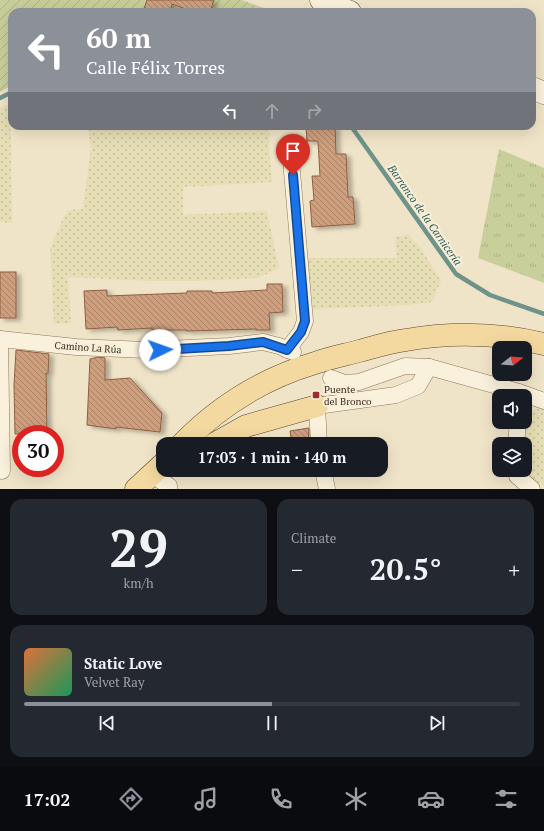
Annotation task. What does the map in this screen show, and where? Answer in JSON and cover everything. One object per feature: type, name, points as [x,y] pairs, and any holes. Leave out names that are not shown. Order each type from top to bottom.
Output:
[{"type":"main road","points":[[321,0],[340,8]]},
{"type":"main road","points":[[189,437],[233,401],[270,380],[315,363],[405,340],[440,335],[474,334],[521,338],[544,344]]},
{"type":"main road","points":[[226,437],[246,426],[317,406]]},
{"type":"street","name":"Camino La Rúa","points":[[0,339],[76,347],[146,350],[229,346],[263,342],[290,351],[301,332],[305,321],[291,160]]},
{"type":"street","points":[[0,339],[2,471]]},
{"type":"street","points":[[331,378],[344,383],[359,382],[406,366],[429,367],[502,389]]},
{"type":"street","points":[[319,437],[317,406],[396,395],[418,386],[429,367]]},
{"type":"street","points":[[532,398],[544,401]]},
{"type":"street","points":[[154,474],[169,486],[169,489]]},
{"type":"street","points":[[324,477],[327,489]]},
{"type":"street","points":[[518,477],[532,489]]},
{"type":"shaded area","points":[[8,105],[8,130],[10,130],[12,223],[0,222],[0,108]]},
{"type":"shaded area","points":[[89,130],[270,130],[269,145],[272,182],[183,187],[183,215],[267,211],[279,268],[258,278],[198,281],[147,281],[68,277],[71,323],[54,324],[50,248],[62,221],[69,210],[83,209],[91,147]]},
{"type":"shaded area","points":[[408,234],[420,247],[441,281],[432,302],[408,305],[313,309],[307,258],[397,258],[395,237]]},
{"type":"shaded area","points":[[541,408],[544,409],[544,486],[528,477],[532,477],[532,437],[525,437],[526,429],[532,429],[532,410]]},
{"type":"green space","points":[[0,0],[242,0],[264,8],[8,8],[8,87],[0,92]]},
{"type":"green space","points":[[499,149],[544,168],[544,283],[478,258]]},
{"type":"building","points":[[147,0],[214,0],[211,8],[183,8],[172,4],[171,8],[144,8]]},
{"type":"building","points":[[306,130],[335,130],[336,154],[346,154],[348,197],[353,197],[355,224],[312,227],[310,201],[314,200],[312,176],[320,176],[318,141],[307,141]]},
{"type":"building","points":[[0,272],[16,272],[16,318],[0,318]]},
{"type":"building","points":[[267,284],[282,284],[283,312],[269,313],[270,330],[187,331],[152,330],[152,328],[118,330],[117,327],[86,329],[84,291],[107,290],[107,296],[187,293],[187,291],[212,291],[212,293],[267,290]]},
{"type":"building","points":[[16,350],[49,354],[48,374],[46,373],[47,425],[15,425],[14,385]]},
{"type":"building","points":[[98,357],[105,358],[105,380],[130,378],[162,413],[160,432],[116,427],[116,429],[87,425],[90,359]]},
{"type":"building","points":[[309,428],[308,437],[291,437],[290,431]]},
{"type":"waterway","name":"Barranco de la Carnicería","points":[[0,98],[8,94]]},
{"type":"waterway","name":"Barranco de la Carnicería","points":[[354,130],[456,274],[490,295],[544,314]]},
{"type":"place","name":"Puente del Bronco","points":[[316,395]]},
{"type":"route","points":[[160,350],[229,346],[263,342],[279,346],[287,350],[294,339],[301,332],[305,321],[293,175]]}]
